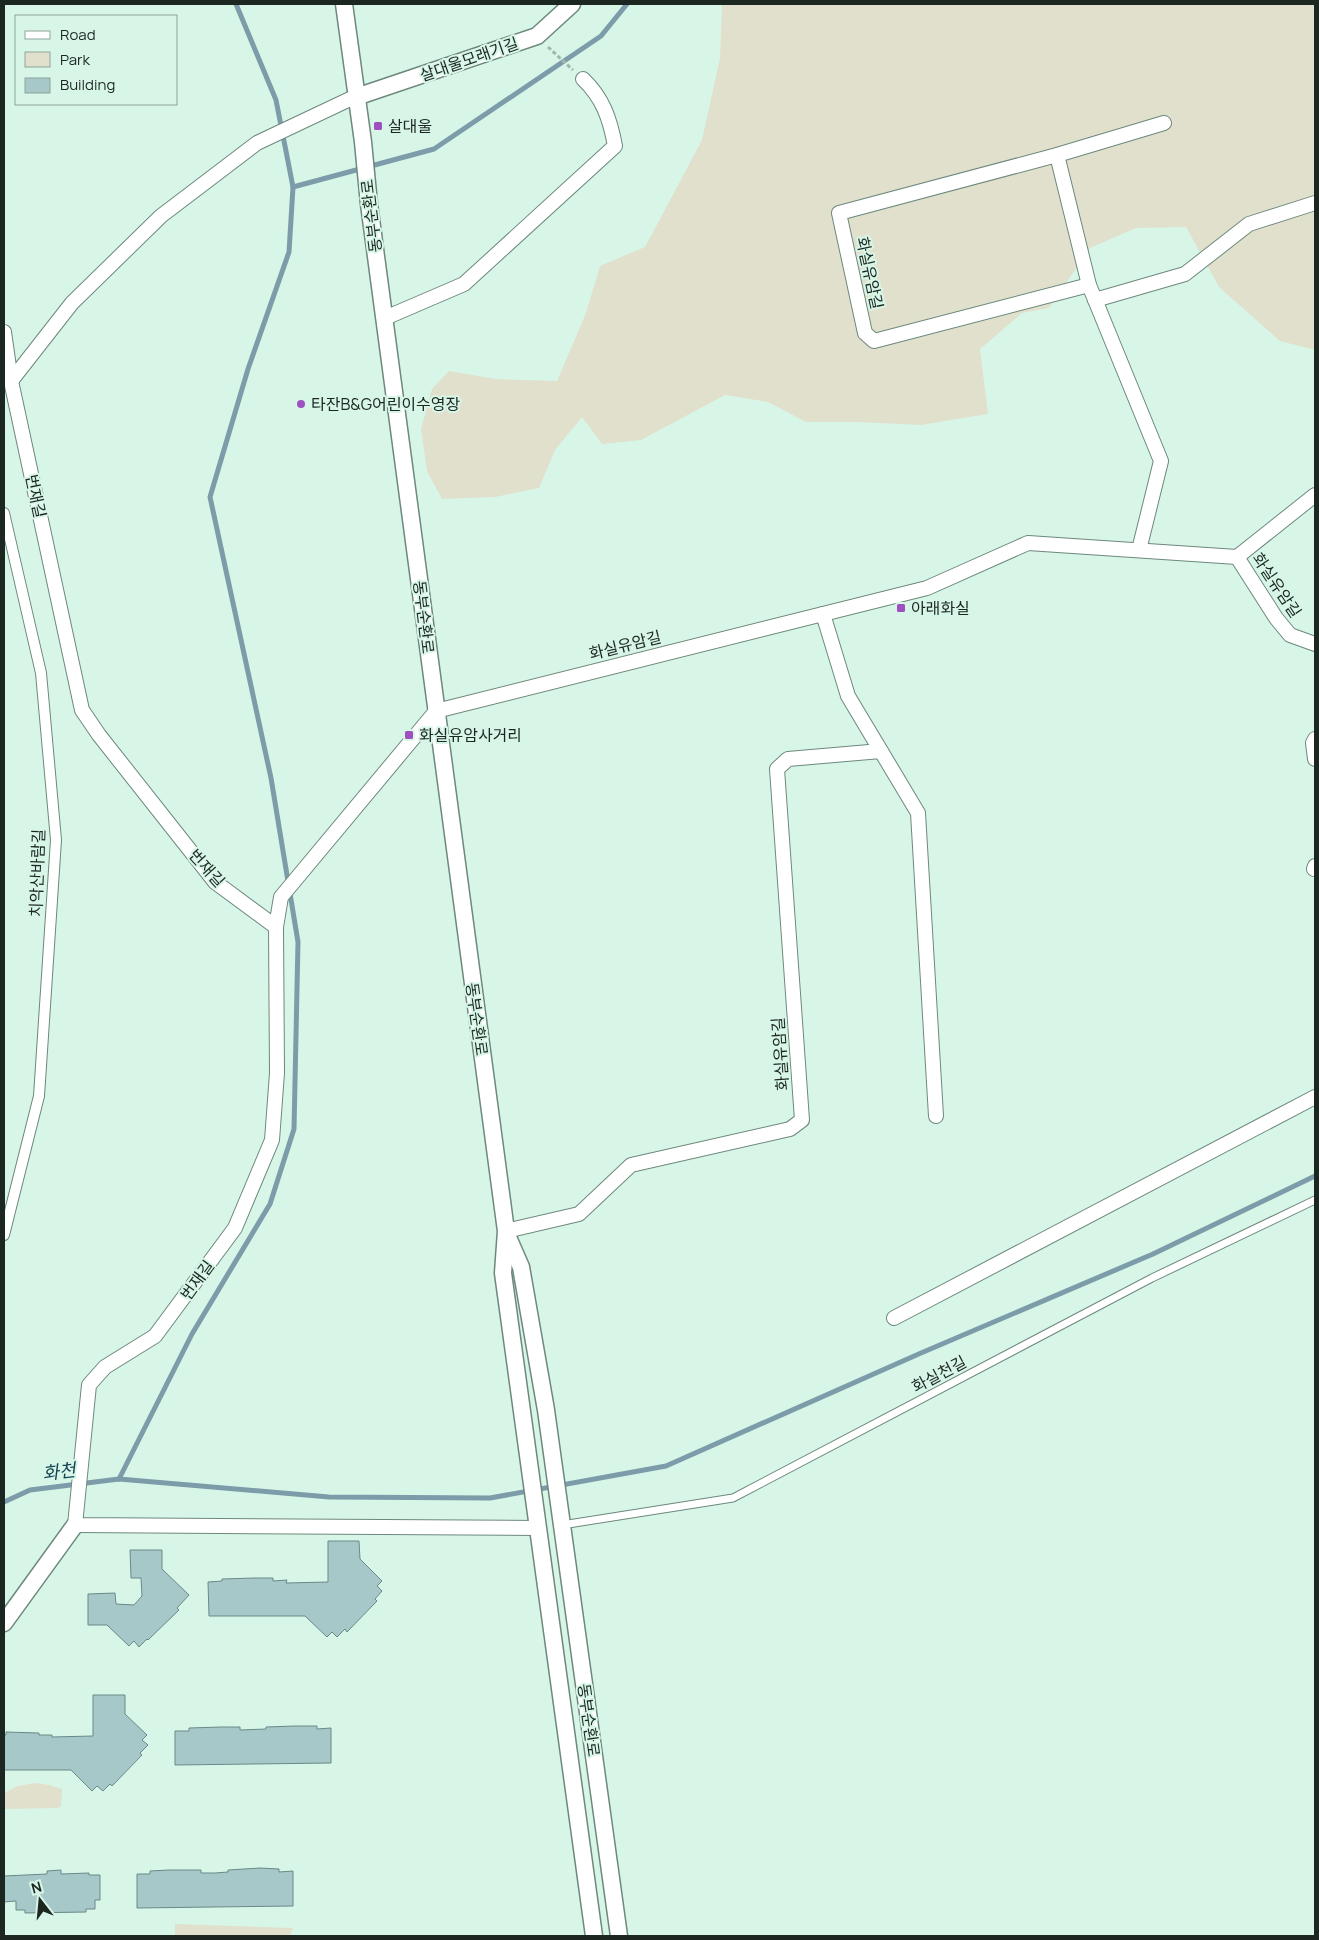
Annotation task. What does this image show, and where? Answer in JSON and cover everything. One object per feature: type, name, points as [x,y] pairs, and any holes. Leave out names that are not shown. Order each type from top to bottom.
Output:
[{"type":"street","name":"동부순환로","points":[[344,4],[353,98],[363,142],[369,204],[506,1231],[503,1272],[594,1936]]},
{"type":"street","name":"살대울모래기길","points":[[353,98],[536,36],[572,4]]},
{"type":"street","points":[[385,318],[464,284],[615,146],[610,120],[594,90],[583,79]]},
{"type":"street","points":[[11,381],[72,303],[161,216],[257,143],[353,98]]},
{"type":"street","name":"화실유암길","points":[[1088,285],[874,340],[865,333],[839,213],[1057,155],[1164,123]]},
{"type":"street","points":[[1057,155],[1088,285],[1161,461],[1139,550]]},
{"type":"street","points":[[1095,300],[1184,274],[1249,224],[1315,203]]},
{"type":"street","name":"번재길","points":[[4,332],[11,381],[82,710],[99,735],[215,882],[276,927],[277,1073],[272,1140],[235,1228],[167,1321],[155,1336],[105,1367],[89,1386],[76,1519]]},
{"type":"street","name":"화실유암길","points":[[436,711],[927,588],[1028,544],[1237,557],[1315,495]]},
{"type":"street","name":"치악산바람길","points":[[4,513],[41,672],[56,840],[39,1096],[4,1235]]},
{"type":"street","name":"화실유암길","points":[[1237,557],[1276,618],[1290,635],[1315,644]]},
{"type":"street","points":[[823,614],[848,696],[918,813],[936,1116]]},
{"type":"street","points":[[276,927],[281,897],[436,711]]},
{"type":"street","points":[[1315,739],[1313,743],[1315,759]]},
{"type":"street","name":"화실유암길","points":[[506,1231],[579,1214],[631,1165],[790,1129],[802,1120],[777,769],[788,760],[881,750]]},
{"type":"street","points":[[894,1318],[1315,1098]]},
{"type":"street","name":"동부순환로","points":[[506,1231],[520,1267],[546,1410],[619,1936]]},
{"type":"street","points":[[4,1623],[76,1519],[537,1528],[562,1525]]},
{"type":"lane","name":"화실천길","points":[[562,1525],[733,1498],[1152,1278],[1315,1200]]},
{"type":"path","points":[[552,50],[583,79]]},
{"type":"green space","points":[[722,4],[1315,4],[1315,350],[1280,341],[1219,287],[1186,227],[1136,228],[1090,248],[1049,308],[1022,313],[980,349],[988,414],[921,425],[806,422],[768,402],[725,395],[641,440],[602,444],[582,417],[555,450],[539,488],[495,497],[442,499],[427,471],[421,429],[432,389],[449,371],[496,379],[557,381],[586,313],[600,266],[645,247],[702,140],[720,58]]},
{"type":"green space","points":[[35,1783],[62,1789],[61,1806],[58,1808],[4,1809],[4,1793],[18,1786]]},
{"type":"green space","points":[[175,1924],[293,1928],[290,1936],[175,1936]]},
{"type":"building","points":[[328,1541],[359,1541],[360,1559],[382,1581],[377,1586],[382,1591],[375,1599],[377,1601],[347,1632],[345,1629],[337,1637],[332,1632],[327,1637],[305,1616],[209,1616],[208,1582],[222,1581],[222,1579],[273,1578],[273,1581],[287,1580],[286,1583],[328,1582]]},
{"type":"building","points":[[130,1550],[162,1550],[162,1569],[189,1595],[177,1608],[179,1610],[139,1647],[134,1641],[129,1646],[107,1625],[88,1625],[88,1594],[115,1593],[116,1604],[134,1605],[142,1596],[141,1578],[131,1578]]},
{"type":"building","points":[[93,1695],[125,1695],[125,1714],[147,1735],[142,1740],[148,1745],[140,1753],[142,1755],[112,1786],[110,1784],[103,1791],[97,1786],[92,1791],[71,1770],[4,1770],[4,1735],[6,1735],[6,1732],[39,1733],[39,1735],[52,1735],[52,1737],[93,1736]]},
{"type":"building","points":[[317,1726],[317,1729],[331,1728],[331,1763],[175,1765],[175,1731],[189,1731],[189,1728],[240,1727],[240,1730]]},
{"type":"building","points":[[279,1869],[279,1872],[293,1871],[293,1906],[137,1908],[137,1874],[150,1874],[150,1871],[169,1870],[201,1870],[201,1873],[215,1873],[228,1872],[228,1870]]},
{"type":"building","points":[[61,1870],[61,1874],[89,1873],[89,1875],[100,1875],[100,1900],[95,1900],[95,1909],[86,1909],[86,1912],[25,1913],[25,1910],[16,1910],[16,1901],[4,1902],[4,1876],[47,1874],[47,1871]]},
{"type":"waterway","points":[[119,1479],[192,1334],[270,1204],[294,1129],[298,942],[271,778],[210,497],[248,369],[289,252],[293,187],[276,100],[236,4]]},
{"type":"waterway","points":[[293,187],[434,149],[601,36],[627,4]]},
{"type":"waterway","name":"화천","points":[[4,1502],[30,1490],[119,1479],[329,1497],[490,1498],[666,1466],[921,1353],[1153,1254],[1315,1176]]},
{"type":"place","name":"살대울","points":[[378,126]]},
{"type":"place","name":"타잔B&G어린이수영장","points":[[301,404]]},
{"type":"place","name":"아래화실","points":[[901,608]]},
{"type":"place","name":"화실유암사거리","points":[[409,735]]}]
